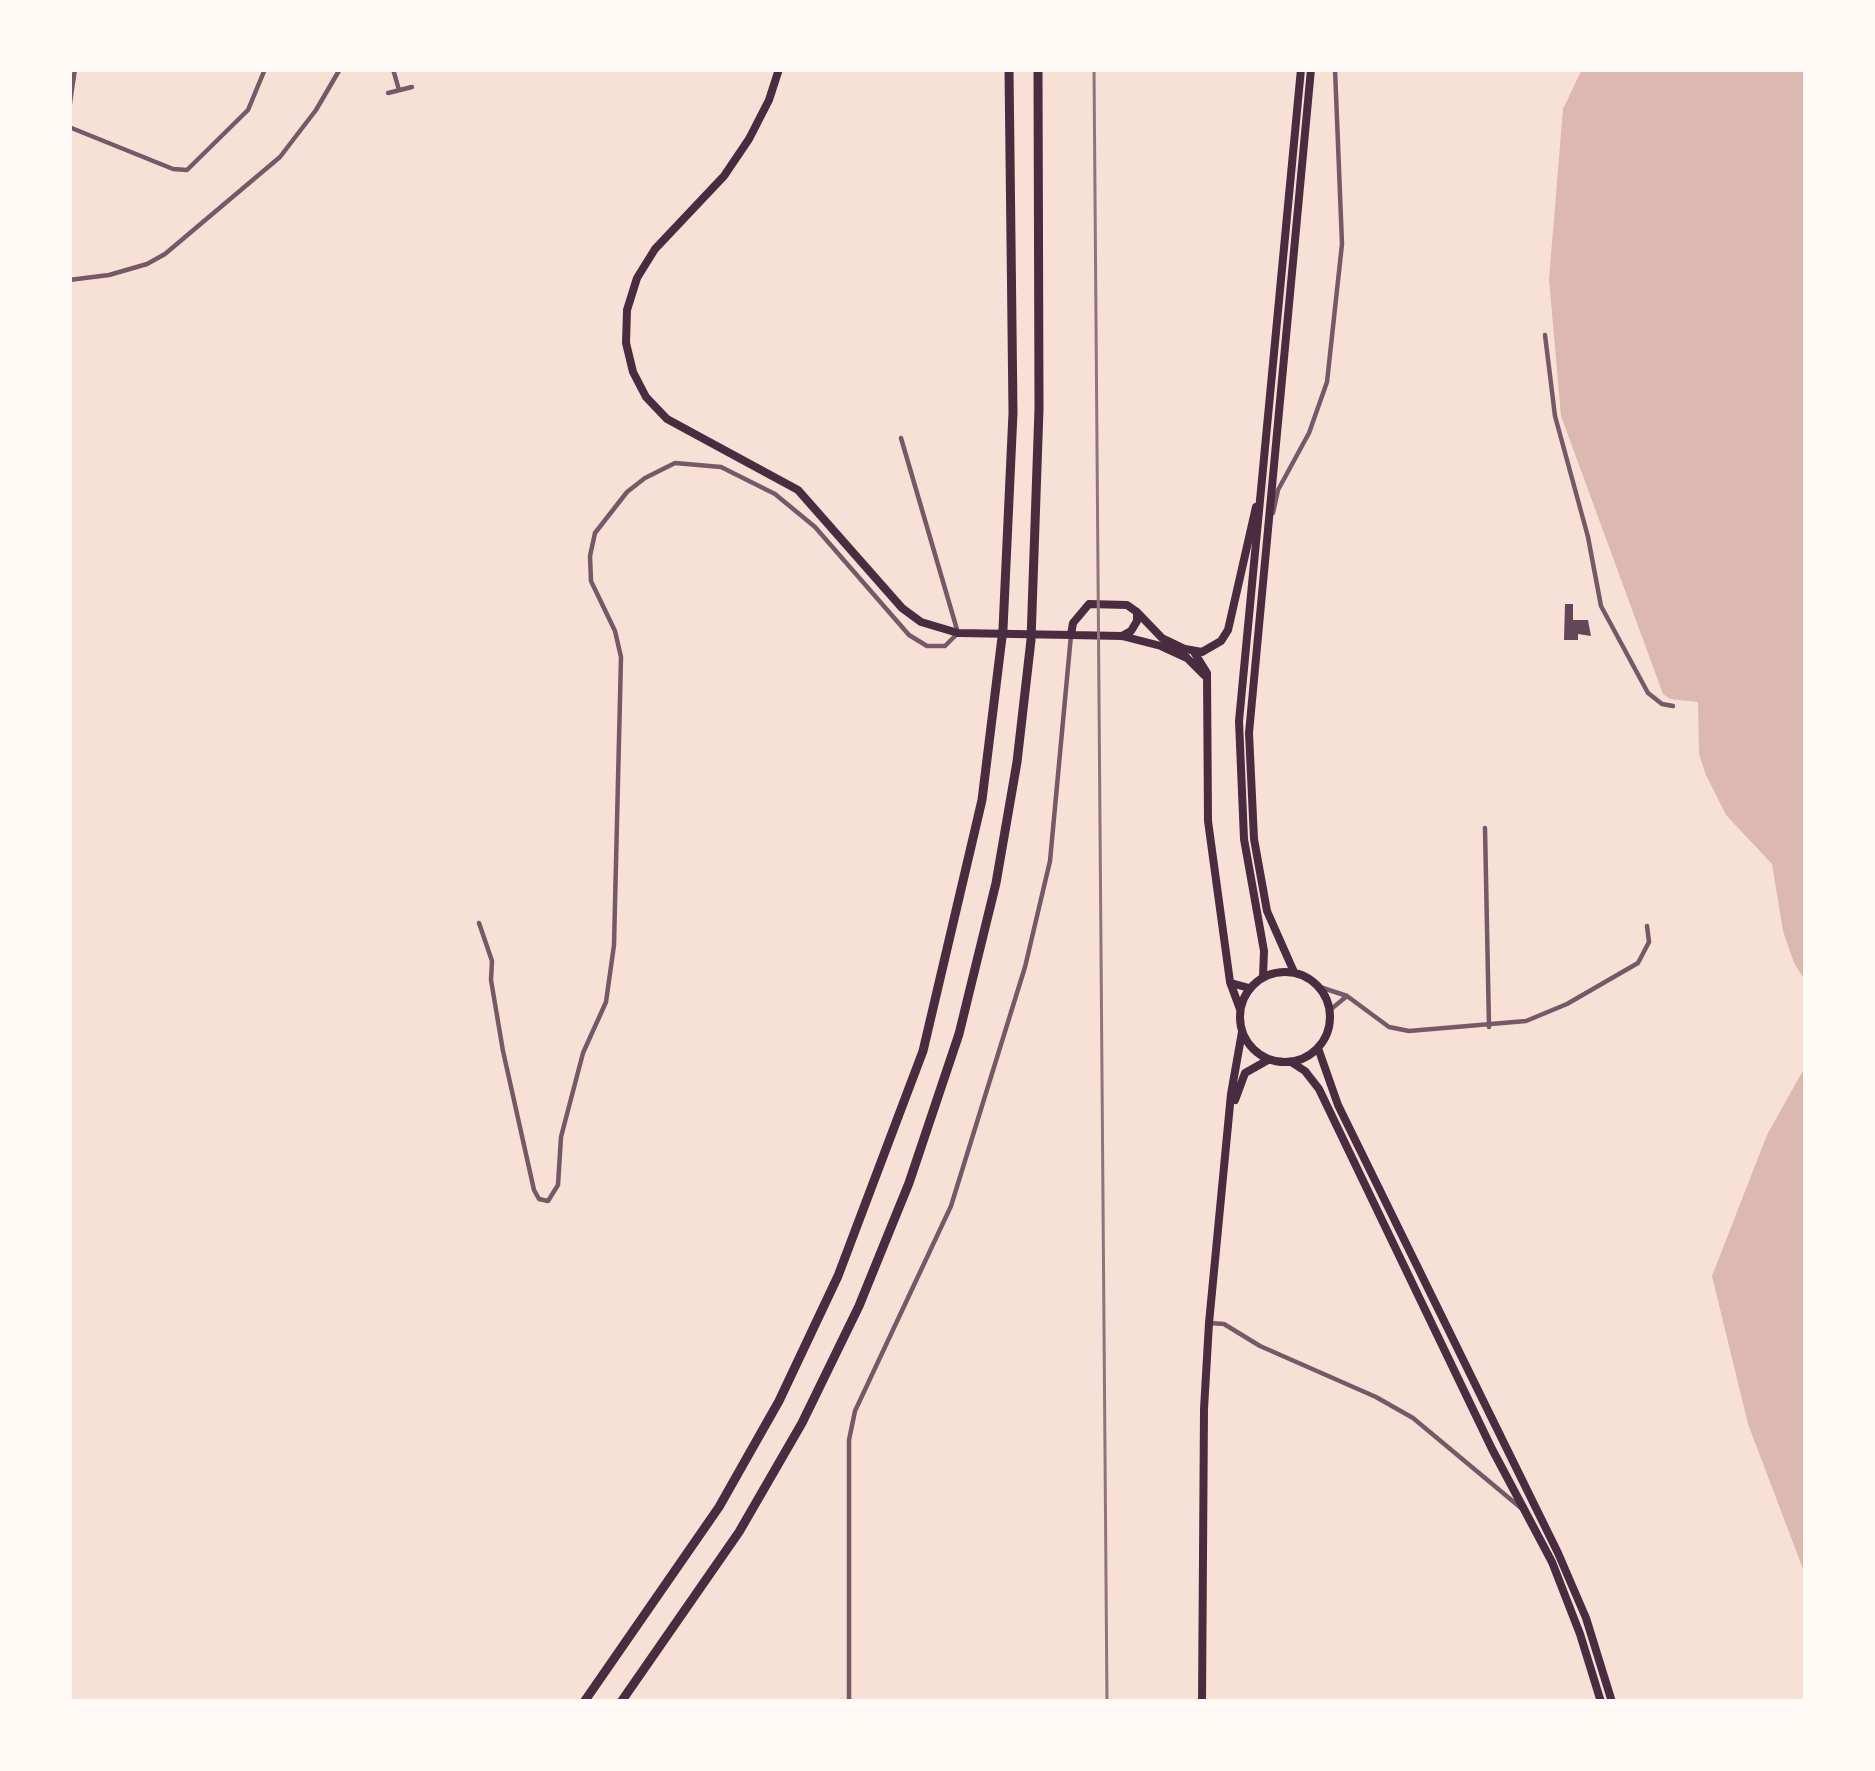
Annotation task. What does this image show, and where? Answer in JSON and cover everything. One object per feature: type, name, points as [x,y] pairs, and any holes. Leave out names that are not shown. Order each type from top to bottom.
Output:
[{"type":"highway","points":[[584,1702],[729,1490],[779,1401],[838,1276],[923,1051],[967,872],[995,716],[1003,634],[1013,413],[1009,69]]},
{"type":"highway","points":[[621,1702],[739,1532],[802,1423],[859,1306],[910,1183],[959,1034],[996,884],[1032,635],[1039,409],[1038,69]]},
{"type":"main road","points":[[779,69],[770,100],[736,158],[656,249],[638,278],[627,310],[626,343],[646,398],[667,419],[798,490],[902,608],[938,631],[1122,636],[1187,658],[1207,682]]},
{"type":"main road","points":[[1263,977],[1264,951],[1244,839],[1238,721],[1301,69]]},
{"type":"main road","points":[[1291,1062],[1318,1048],[1330,1024],[1330,1010],[1320,988],[1294,972],[1267,910],[1253,839],[1249,733],[1311,69]]},
{"type":"main road","points":[[1194,652],[1211,648],[1228,630],[1264,476]]},
{"type":"main road","points":[[1071,635],[1073,623],[1089,604],[1114,602],[1137,612],[1162,638],[1194,652],[1205,666],[1207,682],[1208,821],[1230,982],[1242,1032],[1209,1323],[1202,1702]]},
{"type":"main road","points":[[1122,636],[1136,626],[1137,612]]},
{"type":"main road","points":[[1240,1009],[1250,988],[1263,977],[1294,972]]},
{"type":"main road","points":[[1230,982],[1250,988]]},
{"type":"main road","points":[[1242,1032],[1248,1044],[1268,1060],[1291,1062],[1319,1089],[1570,1606],[1600,1702]]},
{"type":"main road","points":[[1318,1048],[1338,1105],[1558,1553],[1586,1618],[1612,1702]]},
{"type":"main road","points":[[1229,1124],[1245,1073],[1268,1060]]},
{"type":"street","points":[[69,110],[75,69]]},
{"type":"street","points":[[69,127],[173,170],[187,170],[248,110],[265,69]]},
{"type":"street","points":[[69,280],[128,270],[165,254],[280,157],[340,69]]},
{"type":"street","points":[[393,69],[399,90]]},
{"type":"street","points":[[1269,530],[1278,490],[1309,434],[1328,382],[1342,244],[1335,69]]},
{"type":"street","points":[[388,93],[412,87]]},
{"type":"street","points":[[1545,335],[1555,416],[1588,537],[1600,606],[1648,693],[1673,706]]},
{"type":"street","points":[[478,923],[492,961],[490,980],[503,1051],[534,1190],[539,1199],[548,1201],[558,1185],[561,1137],[583,1053],[606,1002],[614,945],[621,657],[615,631],[591,581],[595,533],[627,492],[645,478],[688,461],[722,467],[775,494],[815,527],[909,635],[927,646],[945,646],[958,633],[901,438]]},
{"type":"street","points":[[850,1702],[849,1440],[855,1412],[951,1206],[1025,968],[1049,861],[1071,635]]},
{"type":"street","points":[[1485,828],[1489,1028]]},
{"type":"street","points":[[1320,988],[1347,996],[1389,1027],[1409,1031],[1526,1022],[1638,963],[1649,942],[1647,926]]},
{"type":"street","points":[[1330,1010],[1347,996]]},
{"type":"street","points":[[1209,1323],[1224,1324],[1260,1346],[1413,1418],[1526,1512]]},
{"type":"shaded area","points":[[1582,69],[1806,69],[1806,982],[1783,931],[1772,864],[1726,815],[1706,775],[1699,754],[1698,702],[1663,694],[1561,416],[1549,279],[1563,109]]},
{"type":"shaded area","points":[[1806,1065],[1806,1577],[1748,1424],[1712,1276],[1767,1135]]},
{"type":"building","points":[[1565,604],[1573,604],[1573,620],[1588,620],[1591,636],[1578,634],[1578,640],[1564,640]]},
{"type":"railway","points":[[1094,69],[1107,1702]]}]
